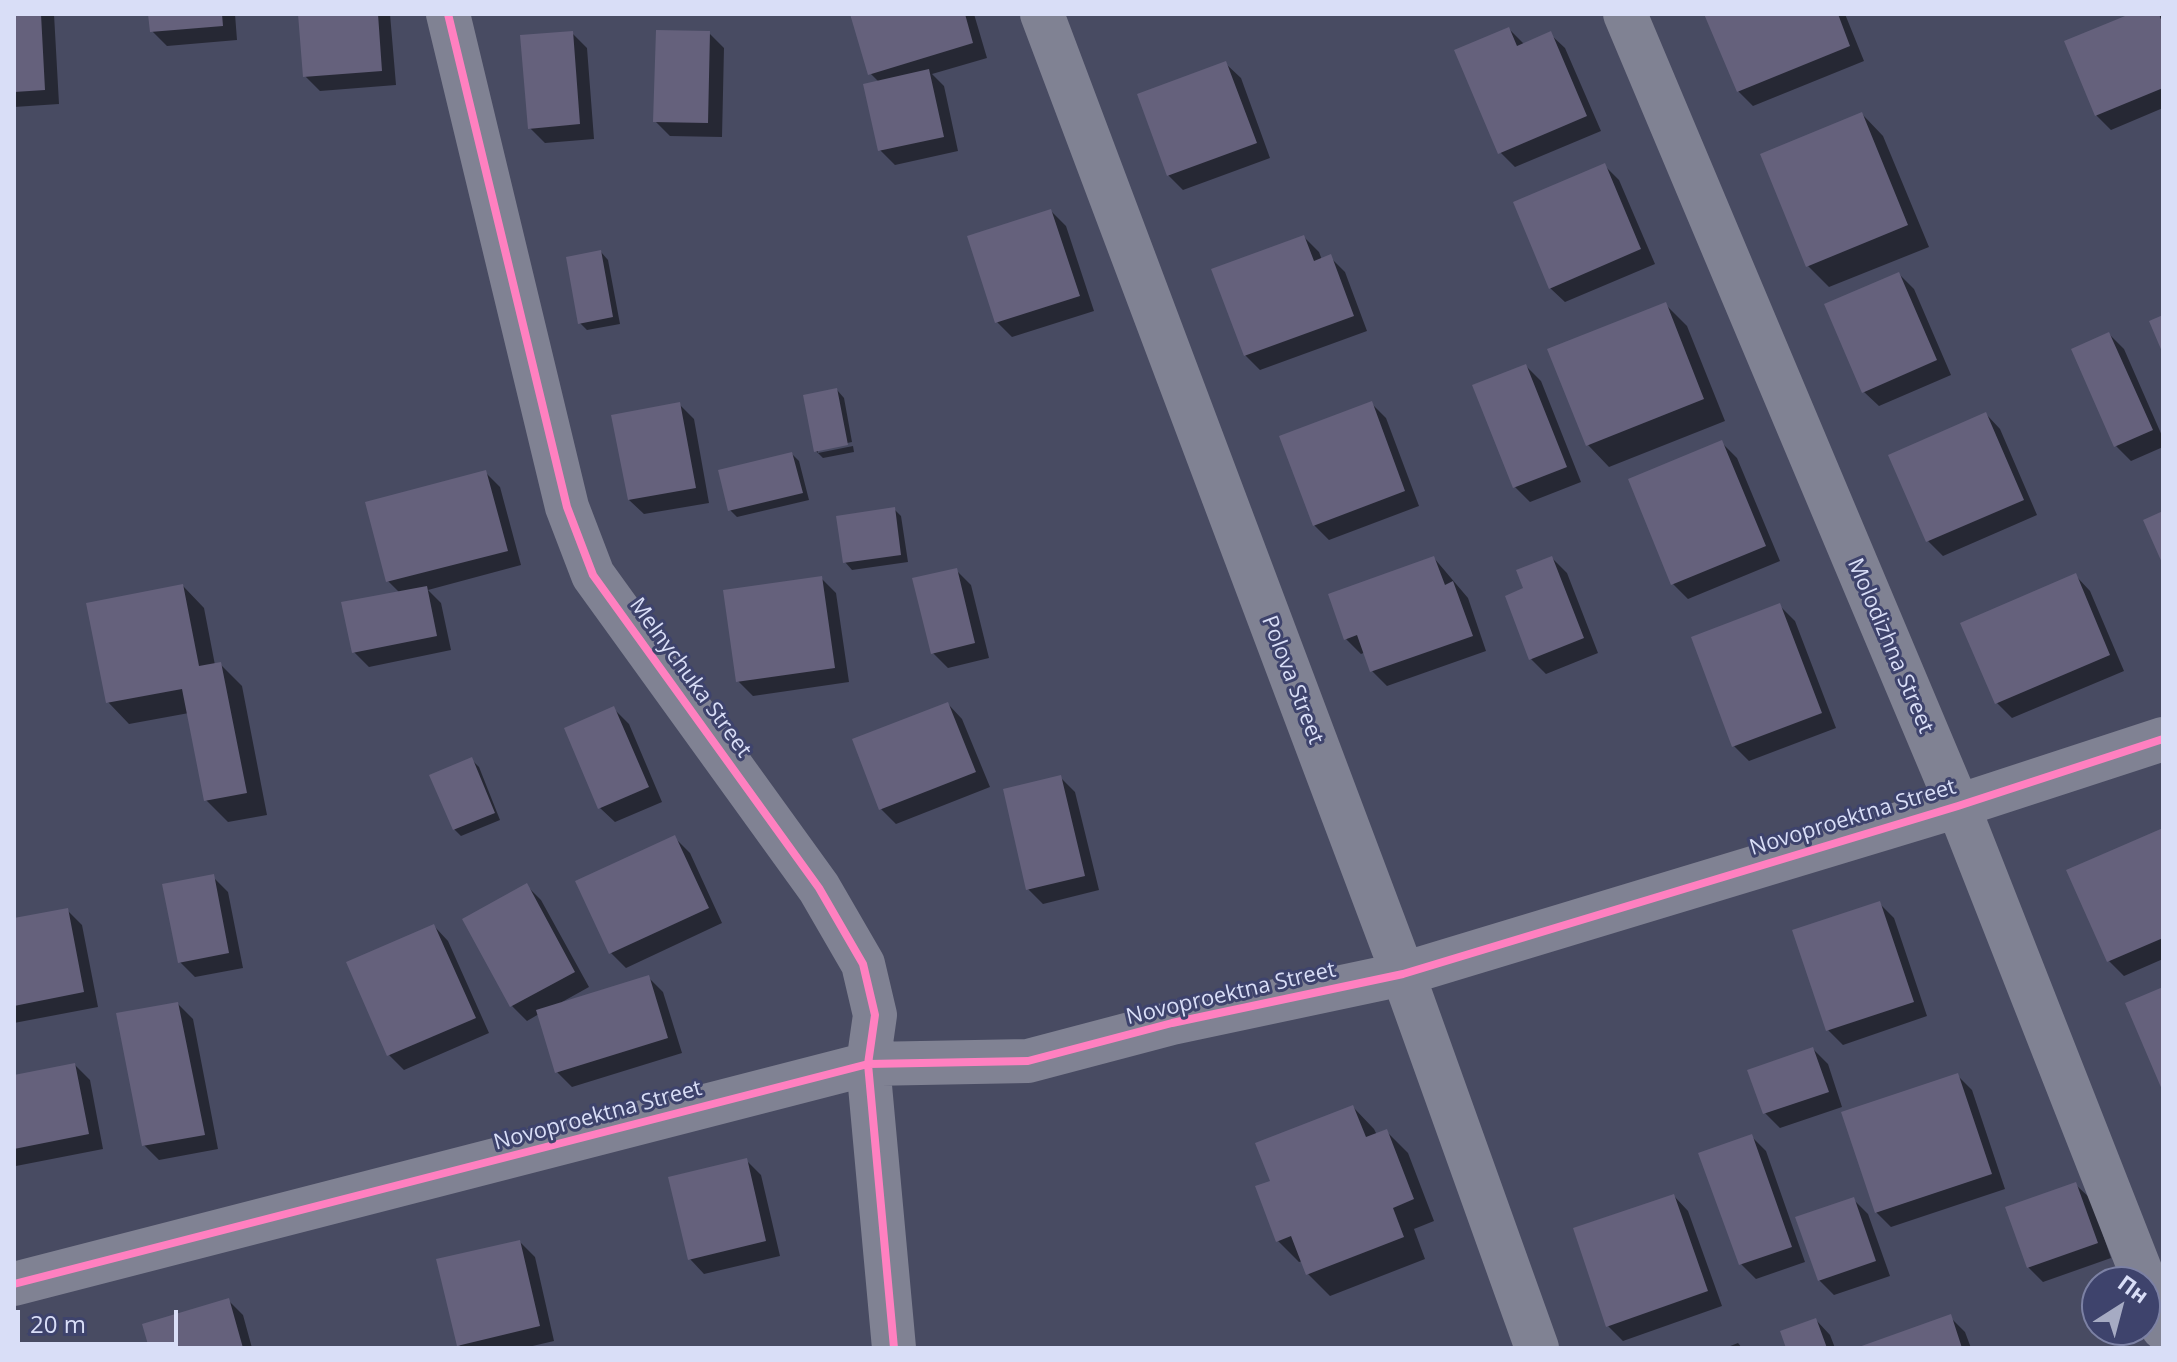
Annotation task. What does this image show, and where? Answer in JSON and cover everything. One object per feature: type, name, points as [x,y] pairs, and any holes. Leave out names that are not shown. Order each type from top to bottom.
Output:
[{"type":"street","name":"Melnychuka Street","points":[[448,14],[567,507],[593,575],[819,888],[863,964],[875,1015],[868,1064],[894,1348]]},
{"type":"street","name":"Polova Street","points":[[1042,14],[1403,974],[1537,1348]]},
{"type":"street","name":"Molodizhna Street","points":[[1625,14],[1958,806],[2163,1328]]},
{"type":"street","name":"Novoproektna Street","points":[[14,1284],[868,1064],[1028,1061],[1172,1023],[1403,974],[1958,806],[2163,739]]},
{"type":"building","points":[[14,14],[41,14],[45,90],[14,92]]},
{"type":"building","points":[[148,14],[222,14],[223,26],[150,32]]},
{"type":"building","points":[[298,14],[378,14],[382,71],[303,77]]},
{"type":"building","points":[[850,14],[965,14],[973,43],[868,75]]},
{"type":"building","points":[[1704,14],[1838,14],[1850,46],[1737,92]]},
{"type":"building","points":[[2130,14],[2159,14],[2163,25],[2163,88],[2095,116],[2064,41]]},
{"type":"building","points":[[1509,27],[1517,46],[1551,31],[1587,116],[1498,154],[1454,50]]},
{"type":"building","points":[[656,30],[710,31],[708,123],[653,122]]},
{"type":"building","points":[[573,31],[580,124],[528,129],[520,35]]},
{"type":"building","points":[[1226,61],[1257,143],[1167,176],[1137,94]]},
{"type":"building","points":[[929,69],[944,137],[878,151],[863,84]]},
{"type":"building","points":[[1862,112],[1908,225],[1806,267],[1760,154]]},
{"type":"building","points":[[1605,163],[1641,249],[1549,289],[1513,202]]},
{"type":"building","points":[[1051,209],[1080,296],[995,323],[967,236]]},
{"type":"building","points":[[1304,235],[1314,261],[1331,254],[1354,316],[1244,356],[1211,269]]},
{"type":"building","points":[[601,250],[613,317],[578,324],[566,257]]},
{"type":"building","points":[[1899,272],[1937,360],[1862,393],[1824,304]]},
{"type":"building","points":[[1666,302],[1704,399],[1586,446],[1547,349]]},
{"type":"building","points":[[2163,315],[2163,354],[2149,321]]},
{"type":"building","points":[[2109,332],[2153,430],[2114,447],[2071,349]]},
{"type":"building","points":[[1526,364],[1567,467],[1513,488],[1472,385]]},
{"type":"building","points":[[837,388],[848,445],[814,452],[803,395]]},
{"type":"building","points":[[1372,401],[1405,491],[1313,526],[1279,436]]},
{"type":"building","points":[[680,402],[696,488],[628,500],[611,415]]},
{"type":"building","points":[[1986,412],[2024,500],[1926,542],[1888,455]]},
{"type":"building","points":[[1722,440],[1766,546],[1671,585],[1628,479]]},
{"type":"building","points":[[792,452],[803,493],[728,511],[718,470]]},
{"type":"building","points":[[486,470],[508,551],[386,582],[365,502]]},
{"type":"building","points":[[895,507],[901,555],[843,563],[836,516]]},
{"type":"building","points":[[2163,511],[2163,565],[2143,520]]},
{"type":"building","points":[[1434,556],[1445,585],[1453,581],[1473,636],[1370,672],[1357,635],[1344,640],[1328,594]]},
{"type":"building","points":[[1552,556],[1584,638],[1529,660],[1505,596],[1523,588],[1516,570]]},
{"type":"building","points":[[957,568],[975,643],[931,654],[912,578]]},
{"type":"building","points":[[2076,573],[2110,655],[1995,704],[1960,623]]},
{"type":"building","points":[[822,576],[835,668],[736,682],[723,590]]},
{"type":"building","points":[[183,584],[199,666],[221,662],[247,793],[204,801],[182,689],[106,703],[86,603]]},
{"type":"building","points":[[427,586],[437,636],[352,653],[341,602]]},
{"type":"building","points":[[1780,603],[1822,713],[1732,747],[1691,637]]},
{"type":"building","points":[[948,702],[976,772],[879,810],[852,739]]},
{"type":"building","points":[[614,706],[649,787],[598,809],[564,728]]},
{"type":"building","points":[[472,757],[495,813],[453,830],[429,775]]},
{"type":"building","points":[[1061,775],[1085,876],[1026,890],[1003,789]]},
{"type":"building","points":[[2163,828],[2163,938],[2107,962],[2066,870]]},
{"type":"building","points":[[675,835],[709,908],[609,954],[575,881]]},
{"type":"building","points":[[214,874],[229,953],[178,963],[162,884]]},
{"type":"building","points":[[527,883],[575,972],[510,1007],[462,919]]},
{"type":"building","points":[[1880,901],[1914,1002],[1826,1031],[1792,930]]},
{"type":"building","points":[[68,908],[84,992],[14,1006],[14,918]]},
{"type":"building","points":[[434,924],[476,1018],[387,1056],[346,962]]},
{"type":"building","points":[[649,975],[668,1038],[555,1073],[536,1010]]},
{"type":"building","points":[[2163,987],[2163,1092],[2125,1003]]},
{"type":"building","points":[[178,1002],[205,1135],[142,1146],[116,1013]]},
{"type":"building","points":[[1813,1047],[1829,1092],[1763,1114],[1747,1070]]},
{"type":"building","points":[[75,1063],[89,1134],[14,1149],[14,1075]]},
{"type":"building","points":[[1958,1073],[1992,1174],[1875,1213],[1841,1112]]},
{"type":"building","points":[[1353,1105],[1366,1137],[1387,1129],[1414,1199],[1393,1208],[1404,1237],[1306,1275],[1291,1236],[1276,1242],[1255,1186],[1270,1181],[1255,1143]]},
{"type":"building","points":[[1752,1134],[1792,1247],[1739,1265],[1698,1153]]},
{"type":"building","points":[[747,1158],[766,1241],[688,1260],[668,1177]]},
{"type":"building","points":[[2076,1182],[2098,1243],[2027,1268],[2005,1207]]},
{"type":"building","points":[[1674,1194],[1708,1291],[1606,1327],[1573,1228]]},
{"type":"building","points":[[1854,1197],[1876,1261],[1818,1281],[1795,1217]]},
{"type":"building","points":[[520,1240],[540,1326],[457,1346],[436,1259]]},
{"type":"building","points":[[229,1298],[243,1348],[149,1348],[142,1324]]},
{"type":"building","points":[[1951,1314],[1962,1348],[1856,1348]]},
{"type":"building","points":[[1816,1318],[1827,1348],[1786,1348],[1780,1331]]},
{"type":"cycle path","points":[[448,14],[567,507],[593,575],[819,888],[863,964],[875,1015],[868,1064],[894,1348]]},
{"type":"cycle path","points":[[14,1284],[868,1064],[1028,1061],[1172,1023],[1403,974],[1958,806],[2163,739]]}]
